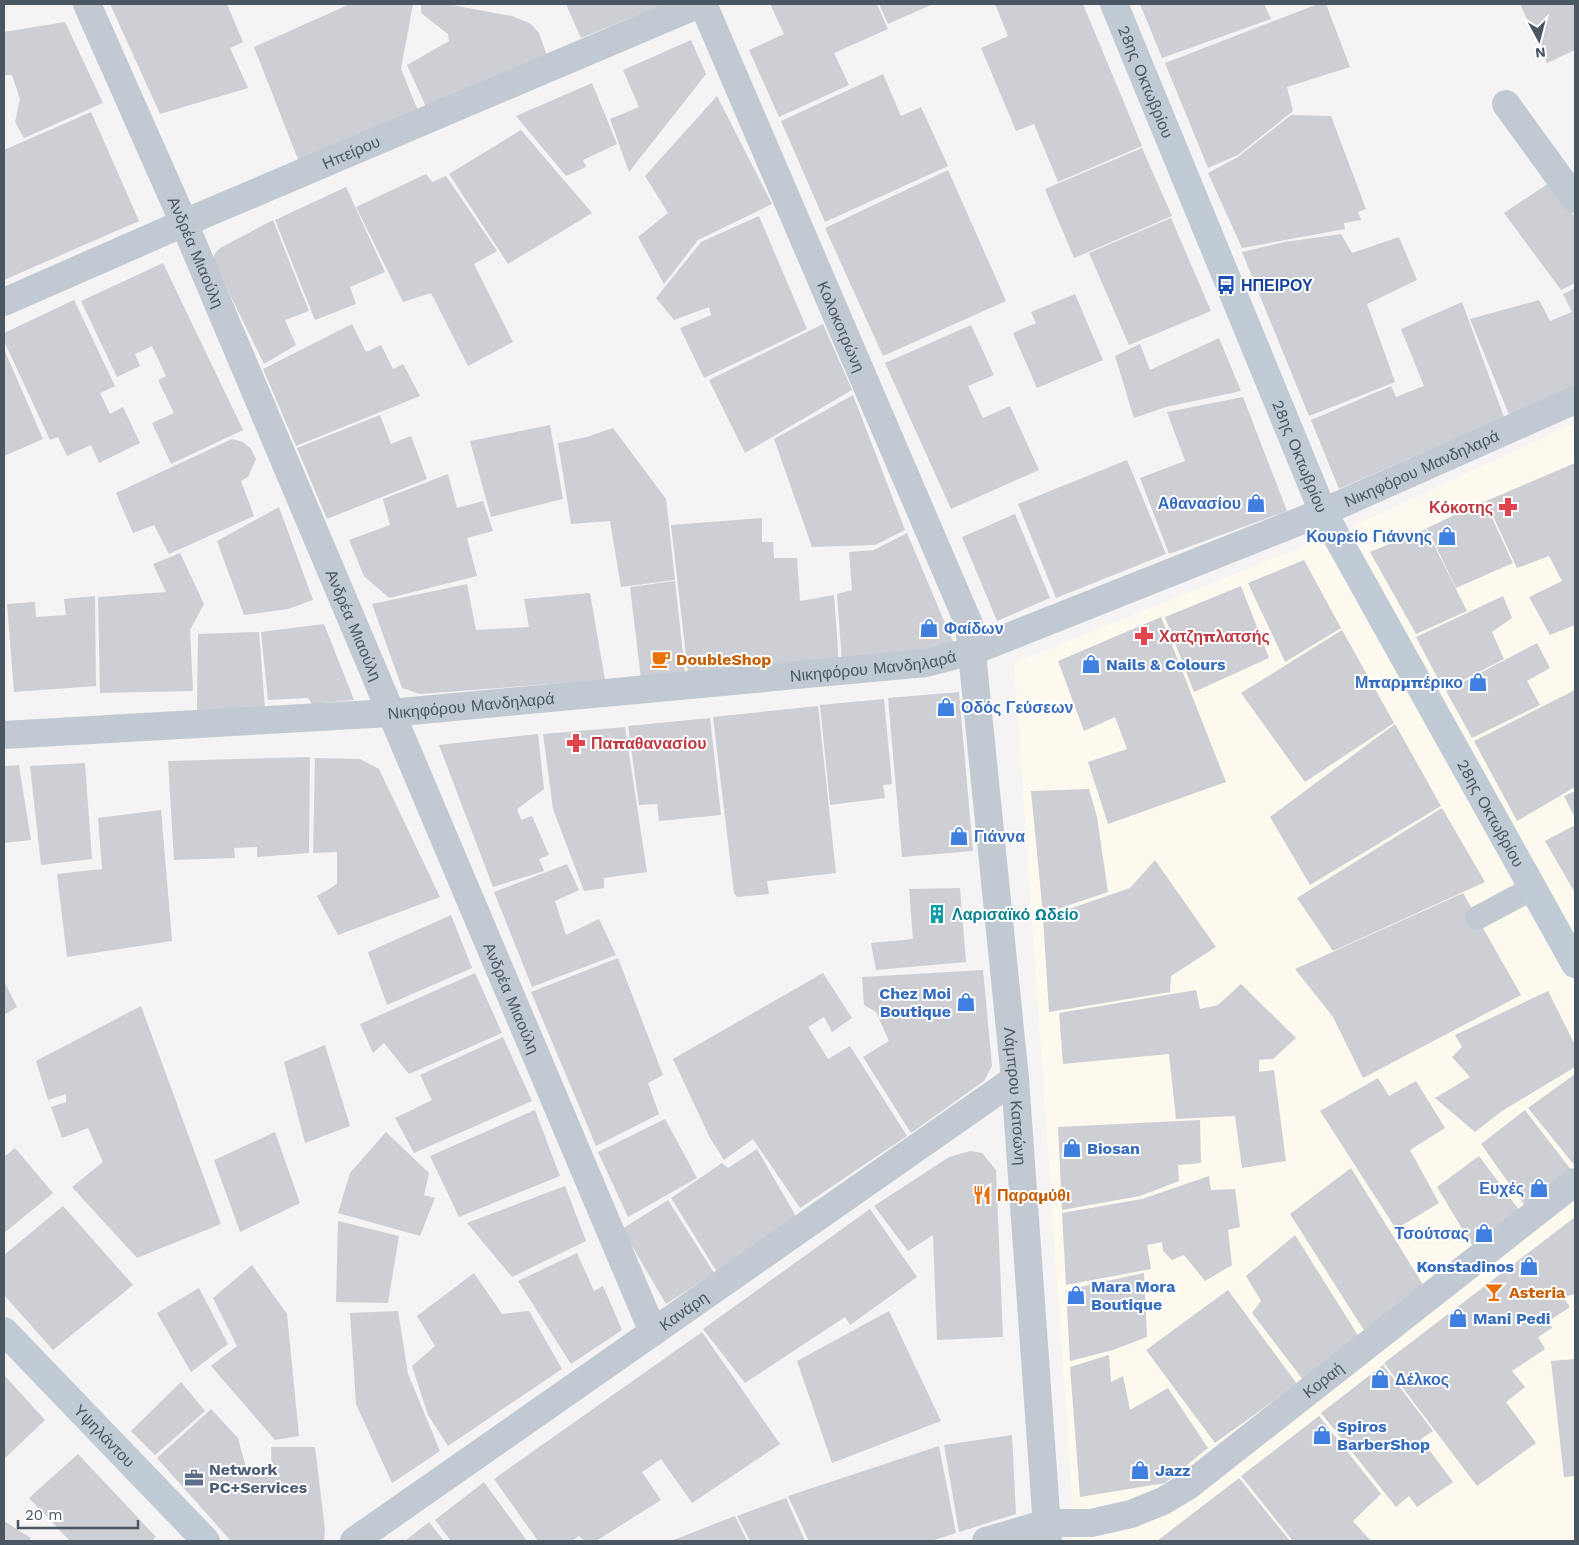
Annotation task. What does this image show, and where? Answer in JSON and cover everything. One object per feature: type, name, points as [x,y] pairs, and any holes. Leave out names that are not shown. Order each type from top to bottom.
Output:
[{"type":"main road","name":"28ης Οκτωβρίου","points":[[1114,4],[1323,512],[1575,964]]},
{"type":"main road","name":"Υψηλάντου","points":[[4,1331],[206,1541]]},
{"type":"street","name":"Ανδρέα Μιαούλη","points":[[87,4],[184,222],[653,1332]]},
{"type":"street","name":"Ηπείρου","points":[[4,302],[184,222],[699,4]]},
{"type":"street","name":"Κολοκοτρώνη","points":[[703,4],[969,624],[973,651]]},
{"type":"street","points":[[1506,104],[1575,199]]},
{"type":"street","name":"Νικηφόρου Μανδηλαρά","points":[[4,735],[390,713],[926,663],[973,651],[1323,512],[1575,400]]},
{"type":"street","name":"Λάμπρου Κατσώνη","points":[[973,651],[1015,1079],[1047,1532]]},
{"type":"street","name":"Κανάρη","points":[[354,1541],[1015,1079]]},
{"type":"street","name":"Κοραή","points":[[986,1541],[1047,1532],[1131,1514],[1163,1501],[1188,1486],[1575,1182]]},
{"type":"lane","points":[[1477,918],[1533,888]]},
{"type":"shaded area","points":[[1575,423],[1575,1541],[1075,1541],[1014,663],[1353,526]]},
{"type":"building","points":[[110,4],[227,4],[243,42],[230,48],[248,88],[160,114]]},
{"type":"building","points":[[350,4],[413,4],[401,69],[418,111],[299,162],[254,47]]},
{"type":"building","points":[[421,4],[446,4],[512,16],[531,24],[539,33],[547,56],[427,109],[407,65],[449,41],[448,34],[421,13]]},
{"type":"building","points":[[566,4],[665,4],[581,38]]},
{"type":"building","points":[[770,4],[877,4],[888,29],[834,53],[849,85],[779,117],[749,50],[784,34]]},
{"type":"building","points":[[879,4],[933,4],[888,24]]},
{"type":"building","points":[[995,4],[1083,4],[1142,146],[1058,182],[1034,124],[1016,131],[981,48],[1008,36]]},
{"type":"building","points":[[1140,4],[1264,4],[1271,19],[1162,58]]},
{"type":"building","points":[[1318,4],[1326,4],[1350,67],[1287,87],[1293,111],[1238,155],[1208,168],[1165,63]]},
{"type":"building","points":[[1520,4],[1575,4],[1575,50],[1547,63]]},
{"type":"building","points":[[65,22],[103,103],[24,138],[15,122],[20,99],[12,75],[4,75],[4,32]]},
{"type":"building","points":[[691,40],[706,74],[629,172],[610,119],[639,107],[623,70]]},
{"type":"building","points":[[883,74],[901,116],[921,107],[948,166],[825,222],[781,121]]},
{"type":"building","points":[[592,83],[617,144],[583,160],[586,167],[566,176],[516,116]]},
{"type":"building","points":[[717,96],[772,204],[698,240],[664,284],[638,237],[668,213],[645,176]]},
{"type":"building","points":[[91,112],[139,221],[4,280],[4,150]]},
{"type":"building","points":[[1291,115],[1331,116],[1366,209],[1358,212],[1361,220],[1344,223],[1345,229],[1242,248],[1208,173],[1238,157]]},
{"type":"building","points":[[521,130],[592,213],[508,264],[449,174]]},
{"type":"building","points":[[1142,148],[1172,216],[1074,258],[1045,189]]},
{"type":"building","points":[[948,170],[1006,301],[883,356],[825,228]]},
{"type":"building","points":[[426,174],[432,182],[446,176],[497,251],[474,264],[513,342],[468,366],[431,293],[403,302],[356,207]]},
{"type":"building","points":[[1549,183],[1575,217],[1575,283],[1561,290],[1504,213]]},
{"type":"building","points":[[346,187],[385,272],[350,287],[356,304],[315,320],[275,220]]},
{"type":"building","points":[[759,216],[807,329],[704,378],[680,328],[711,315],[709,307],[674,320],[656,298],[701,242]]},
{"type":"building","points":[[1171,218],[1211,311],[1129,345],[1089,253]]},
{"type":"building","points":[[273,220],[309,311],[285,320],[296,345],[264,364],[213,260],[215,253],[220,248]]},
{"type":"building","points":[[1341,234],[1352,253],[1399,237],[1417,280],[1367,304],[1395,382],[1309,416],[1242,252],[1285,242]]},
{"type":"building","points":[[163,263],[243,430],[171,464],[152,423],[174,413],[158,380],[166,376],[152,346],[135,354],[140,366],[117,377],[81,301]]},
{"type":"building","points":[[1575,288],[1575,389],[1510,417],[1470,319],[1539,300],[1550,321],[1572,312],[1563,294]]},
{"type":"building","points":[[1075,294],[1103,360],[1037,388],[1013,333],[1036,323],[1031,312]]},
{"type":"building","points":[[74,300],[115,386],[100,393],[110,414],[123,407],[140,443],[99,463],[91,445],[67,456],[58,437],[50,440],[4,341],[4,333]]},
{"type":"building","points":[[1462,302],[1504,417],[1339,489],[1311,420],[1391,386],[1396,397],[1424,386],[1401,329]]},
{"type":"building","points":[[352,324],[366,352],[381,345],[393,369],[403,364],[420,396],[296,446],[263,369]]},
{"type":"building","points":[[823,324],[852,390],[745,453],[709,380]]},
{"type":"building","points":[[971,325],[994,375],[968,386],[983,418],[1010,406],[1039,470],[951,509],[885,363]]},
{"type":"building","points":[[1219,338],[1241,391],[1166,407],[1134,418],[1115,356],[1140,344],[1150,370]]},
{"type":"building","points":[[4,349],[43,439],[4,456]]},
{"type":"building","points":[[853,395],[905,530],[875,545],[812,547],[774,439]]},
{"type":"building","points":[[1243,397],[1287,511],[1169,554],[1140,478],[1185,461],[1167,412]]},
{"type":"building","points":[[380,415],[391,444],[411,436],[427,479],[327,519],[297,448]]},
{"type":"building","points":[[550,425],[563,499],[491,517],[470,441]]},
{"type":"building","points":[[613,428],[666,499],[675,580],[621,587],[610,521],[571,524],[558,443],[587,437]]},
{"type":"building","points":[[232,439],[243,442],[251,449],[256,459],[248,477],[241,481],[254,516],[169,554],[154,525],[133,533],[116,493]]},
{"type":"building","points":[[1127,460],[1166,554],[1056,598],[1018,504]]},
{"type":"building","points":[[1575,463],[1575,625],[1550,635],[1529,597],[1562,581],[1549,556],[1517,568],[1486,501]]},
{"type":"building","points":[[448,474],[457,508],[483,501],[493,531],[467,538],[477,576],[389,598],[364,576],[349,540],[390,525],[383,499]]},
{"type":"building","points":[[1484,501],[1513,563],[1456,588],[1427,528]]},
{"type":"building","points":[[279,507],[313,600],[288,609],[244,615],[217,541]]},
{"type":"building","points":[[1015,514],[1050,598],[997,621],[962,537]]},
{"type":"building","points":[[762,518],[762,542],[773,542],[774,558],[797,558],[800,601],[834,595],[839,664],[688,673],[671,525]]},
{"type":"building","points":[[1426,529],[1467,611],[1416,634],[1370,552]]},
{"type":"building","points":[[907,533],[953,642],[922,656],[842,663],[837,594],[852,590],[849,552],[874,550]]},
{"type":"building","points":[[180,553],[204,604],[190,630],[193,691],[100,693],[98,597],[166,592],[153,564]]},
{"type":"building","points":[[1304,560],[1341,628],[1285,662],[1248,583]]},
{"type":"building","points":[[675,581],[685,673],[641,679],[630,587]]},
{"type":"building","points":[[467,584],[476,630],[529,627],[524,599],[590,593],[605,680],[420,694],[402,688],[372,604]]},
{"type":"building","points":[[1241,586],[1269,658],[1194,692],[1165,617]]},
{"type":"building","points":[[95,596],[96,686],[14,692],[7,604],[35,602],[36,617],[66,615],[64,599]]},
{"type":"building","points":[[1503,596],[1512,618],[1492,632],[1504,659],[1444,690],[1416,637]]},
{"type":"building","points":[[1161,617],[1226,782],[1108,824],[1088,762],[1127,749],[1115,717],[1084,731],[1058,661]]},
{"type":"building","points":[[324,624],[354,700],[312,704],[308,698],[268,700],[261,632]]},
{"type":"building","points":[[1342,630],[1394,723],[1305,782],[1241,693]]},
{"type":"building","points":[[259,632],[265,709],[197,711],[198,634]]},
{"type":"building","points":[[1537,643],[1550,668],[1527,681],[1540,705],[1472,738],[1446,691]]},
{"type":"building","points":[[1575,690],[1575,787],[1517,821],[1474,741]]},
{"type":"building","points":[[959,692],[973,851],[902,857],[888,698]]},
{"type":"building","points":[[884,699],[892,784],[883,785],[885,798],[830,805],[820,705]]},
{"type":"building","points":[[818,706],[836,873],[767,881],[769,894],[737,897],[734,893],[713,717]]},
{"type":"building","points":[[710,718],[721,815],[659,821],[657,804],[639,805],[628,726]]},
{"type":"building","points":[[1395,724],[1441,806],[1310,885],[1270,817]]},
{"type":"building","points":[[625,727],[647,872],[604,878],[604,888],[584,891],[553,809],[543,734]]},
{"type":"building","points":[[538,734],[544,789],[517,809],[521,820],[532,816],[549,855],[539,859],[544,871],[493,887],[439,745]]},
{"type":"building","points":[[310,757],[309,853],[257,857],[257,847],[234,848],[235,858],[174,860],[168,761]]},
{"type":"building","points":[[315,758],[360,759],[379,769],[440,897],[338,935],[317,896],[337,884],[337,852],[313,853]]},
{"type":"building","points":[[85,763],[92,859],[41,865],[30,766]]},
{"type":"building","points":[[19,765],[31,840],[4,843],[4,766]]},
{"type":"building","points":[[1089,789],[1097,817],[1108,892],[1043,914],[1031,791]]},
{"type":"building","points":[[1575,791],[1575,818],[1564,796]]},
{"type":"building","points":[[1442,808],[1485,882],[1333,951],[1297,898]]},
{"type":"building","points":[[161,810],[172,941],[67,957],[57,874],[102,869],[98,818]]},
{"type":"building","points":[[1575,825],[1575,893],[1545,841]]},
{"type":"building","points":[[1155,860],[1216,947],[1171,976],[1170,992],[1049,1012],[1043,918],[1130,888]]},
{"type":"building","points":[[567,864],[579,890],[555,901],[566,935],[599,919],[616,955],[532,987],[494,892]]},
{"type":"building","name":"Λαρισαϊκό Ωδείο","points":[[960,888],[966,962],[876,970],[871,943],[913,939],[909,889]]},
{"type":"building","points":[[1463,893],[1521,995],[1363,1078],[1333,1017],[1295,969]]},
{"type":"building","points":[[451,915],[472,968],[387,1005],[368,952]]},
{"type":"building","points":[[618,958],[663,1075],[648,1083],[659,1114],[596,1146],[531,992]]},
{"type":"building","points":[[983,970],[992,1066],[984,1081],[911,1133],[863,1057],[889,1041],[876,1012],[864,1005],[862,977]]},
{"type":"building","points":[[475,973],[502,1033],[409,1074],[384,1043],[373,1053],[360,1024]]},
{"type":"building","points":[[823,973],[852,1018],[832,1032],[824,1017],[808,1027],[828,1059],[850,1046],[907,1136],[800,1208],[753,1139],[724,1160],[710,1138],[673,1059]]},
{"type":"building","points":[[4,981],[17,1007],[4,1015]]},
{"type":"building","points":[[1241,984],[1296,1038],[1273,1059],[1259,1060],[1259,1072],[1274,1070],[1286,1161],[1242,1168],[1235,1116],[1176,1119],[1169,1054],[1063,1064],[1059,1013],[1196,990],[1200,1009],[1218,1005]]},
{"type":"building","points":[[1548,991],[1575,1045],[1575,1067],[1502,1111],[1475,1132],[1435,1098],[1470,1077],[1452,1057],[1462,1047],[1455,1035]]},
{"type":"building","points":[[141,1006],[221,1224],[137,1258],[72,1187],[103,1162],[88,1128],[62,1138],[51,1107],[66,1102],[66,1094],[48,1100],[36,1061]]},
{"type":"building","points":[[503,1037],[532,1101],[414,1153],[395,1118],[432,1100],[420,1075]]},
{"type":"building","points":[[325,1045],[350,1126],[305,1143],[284,1062]]},
{"type":"building","points":[[1575,1074],[1575,1166],[1528,1108]]},
{"type":"building","points":[[1378,1078],[1389,1096],[1416,1081],[1445,1128],[1410,1150],[1439,1203],[1396,1229],[1320,1111]]},
{"type":"building","points":[[535,1110],[560,1176],[459,1217],[430,1156]]},
{"type":"building","points":[[1525,1110],[1575,1175],[1528,1210],[1481,1144]]},
{"type":"building","points":[[665,1119],[697,1178],[628,1217],[598,1152]]},
{"type":"building","points":[[1200,1120],[1201,1163],[1178,1165],[1179,1181],[1140,1196],[1062,1210],[1058,1127]]},
{"type":"building","points":[[275,1132],[300,1203],[240,1232],[214,1160]]},
{"type":"building","points":[[386,1132],[429,1173],[424,1195],[435,1198],[420,1236],[338,1213],[350,1173]]},
{"type":"building","points":[[15,1148],[53,1193],[4,1233],[4,1157]]},
{"type":"building","points":[[757,1149],[797,1218],[717,1272],[671,1198],[722,1163],[728,1168]]},
{"type":"building","points":[[970,1151],[982,1153],[996,1170],[1003,1337],[937,1340],[933,1235],[908,1251],[874,1206],[949,1157]]},
{"type":"building","points":[[1479,1156],[1522,1214],[1475,1250],[1437,1187]]},
{"type":"building","points":[[1351,1168],[1425,1288],[1365,1332],[1290,1214]]},
{"type":"building","points":[[1209,1176],[1211,1190],[1235,1189],[1240,1227],[1228,1230],[1232,1265],[1205,1281],[1184,1255],[1172,1260],[1163,1251],[1162,1242],[1147,1245],[1151,1269],[1066,1285],[1062,1213],[1142,1199]]},
{"type":"building","points":[[565,1186],[586,1241],[512,1277],[467,1223]]},
{"type":"building","points":[[668,1200],[714,1273],[666,1304],[622,1229]]},
{"type":"building","points":[[63,1206],[133,1285],[53,1350],[4,1295],[4,1255]]},
{"type":"building","points":[[870,1209],[917,1277],[850,1325],[845,1317],[745,1383],[703,1329]]},
{"type":"building","points":[[1575,1217],[1575,1294],[1563,1297],[1570,1307],[1549,1321],[1552,1328],[1538,1337],[1545,1349],[1512,1371],[1525,1387],[1506,1402],[1536,1443],[1477,1486],[1384,1363]]},
{"type":"building","points":[[338,1221],[399,1236],[388,1303],[336,1302]]},
{"type":"building","points":[[1295,1235],[1359,1337],[1304,1381],[1252,1313],[1261,1301],[1246,1276]]},
{"type":"building","points":[[577,1253],[594,1291],[603,1286],[622,1330],[571,1364],[518,1281]]},
{"type":"building","points":[[252,1265],[287,1314],[299,1436],[275,1440],[211,1366],[237,1346],[213,1298]]},
{"type":"building","points":[[474,1273],[502,1314],[529,1311],[562,1369],[448,1446],[428,1415],[412,1366],[435,1346],[417,1316]]},
{"type":"building","points":[[1144,1273],[1147,1337],[1113,1350],[1070,1361],[1066,1290]]},
{"type":"building","points":[[199,1288],[228,1344],[191,1372],[157,1313]]},
{"type":"building","points":[[1228,1290],[1297,1384],[1215,1443],[1146,1350]]},
{"type":"building","points":[[398,1311],[408,1374],[440,1451],[392,1483],[356,1404],[350,1313]]},
{"type":"building","points":[[889,1311],[941,1421],[832,1463],[797,1361]]},
{"type":"building","points":[[702,1332],[780,1444],[692,1503],[661,1459],[642,1472],[661,1500],[596,1541],[585,1541],[579,1536],[572,1541],[538,1541],[494,1479]]},
{"type":"building","points":[[1109,1355],[1111,1382],[1123,1376],[1130,1410],[1168,1388],[1208,1448],[1165,1483],[1080,1497],[1070,1367]]},
{"type":"building","points":[[1575,1359],[1575,1476],[1564,1477],[1551,1361]]},
{"type":"building","points":[[1383,1365],[1433,1431],[1421,1439],[1453,1482],[1417,1507],[1409,1496],[1396,1507],[1321,1413]]},
{"type":"building","points":[[4,1375],[45,1420],[4,1459]]},
{"type":"building","points":[[181,1382],[205,1411],[155,1455],[131,1431]]},
{"type":"building","points":[[211,1409],[238,1438],[247,1471],[253,1473],[260,1468],[264,1475],[272,1475],[271,1447],[315,1447],[325,1530],[324,1541],[231,1541],[157,1458]]},
{"type":"building","points":[[1319,1416],[1381,1494],[1353,1521],[1371,1541],[1293,1541],[1241,1476]]},
{"type":"building","points":[[1012,1435],[1016,1514],[959,1532],[944,1445]]},
{"type":"building","points":[[939,1446],[956,1533],[931,1541],[809,1541],[788,1496]]},
{"type":"building","points":[[78,1454],[156,1537],[152,1541],[70,1541],[29,1498]]},
{"type":"building","points":[[1239,1478],[1290,1541],[1157,1541]]},
{"type":"building","points":[[484,1482],[527,1541],[451,1541],[435,1520]]},
{"type":"building","points":[[786,1498],[805,1541],[750,1541],[737,1516]]},
{"type":"building","points":[[735,1516],[747,1541],[671,1541]]},
{"type":"building","points":[[4,1521],[31,1538],[29,1541],[4,1541]]},
{"type":"building","points":[[429,1522],[444,1541],[405,1541]]},
{"type":"place","name":"ΗΠΕΙΡΟΥ","points":[[1226,285]]},
{"type":"place","name":"Αθανασίου","points":[[1256,503]]},
{"type":"place","name":"Κόκοτης","points":[[1508,507]]},
{"type":"place","name":"Κουρείο Γιάννης","points":[[1447,536]]},
{"type":"place","name":"Φαίδων","points":[[929,628]]},
{"type":"place","name":"Χατζηπλατσής","points":[[1144,636]]},
{"type":"place","name":"DoubleShop","points":[[661,659]]},
{"type":"place","name":"Nails & Colours","points":[[1091,664]]},
{"type":"place","name":"Μπαρμπέρικο","points":[[1478,682]]},
{"type":"place","name":"Οδός Γεύσεων","points":[[946,707]]},
{"type":"place","name":"Παπαθανασίου","points":[[576,743]]},
{"type":"place","name":"Γιάννα","points":[[959,836]]},
{"type":"place","name":"Λαρισαϊκό Ωδείο","points":[[937,914]]},
{"type":"place","name":"Chez Moi Boutique","points":[[966,1002]]},
{"type":"place","name":"Biosan","points":[[1072,1148]]},
{"type":"place","name":"Ευχές","points":[[1539,1188]]},
{"type":"place","name":"Παραμύθι","points":[[982,1195]]},
{"type":"place","name":"Τσούτσας","points":[[1484,1233]]},
{"type":"place","name":"Konstadinos","points":[[1529,1266]]},
{"type":"place","name":"Asteria","points":[[1494,1292]]},
{"type":"place","name":"Mara Mora Boutique","points":[[1076,1295]]},
{"type":"place","name":"Mani Pedi","points":[[1458,1318]]},
{"type":"place","name":"Δέλκος","points":[[1380,1379]]},
{"type":"place","name":"Spiros BarberShop","points":[[1322,1435]]},
{"type":"place","name":"Jazz","points":[[1140,1470]]},
{"type":"place","name":"Network PC+Services","points":[[194,1478]]}]
